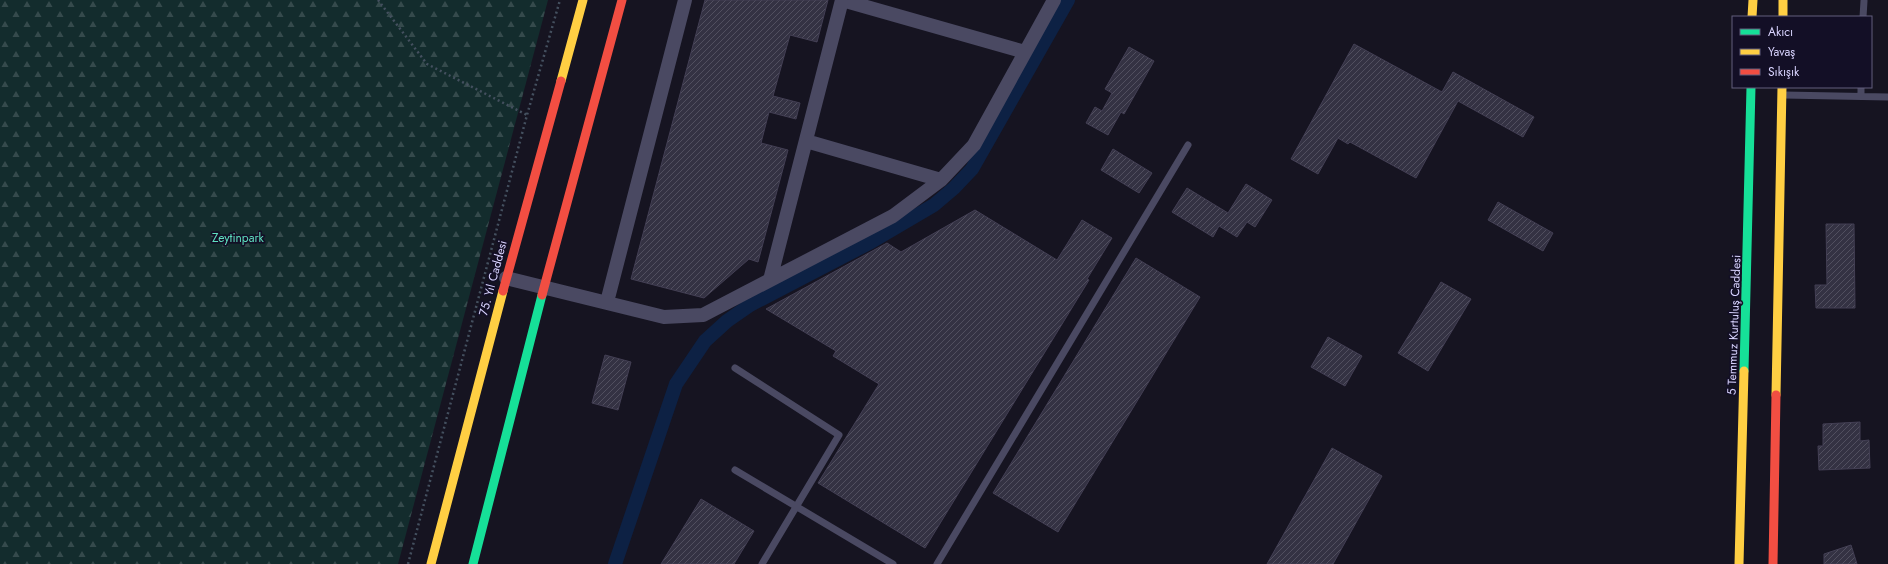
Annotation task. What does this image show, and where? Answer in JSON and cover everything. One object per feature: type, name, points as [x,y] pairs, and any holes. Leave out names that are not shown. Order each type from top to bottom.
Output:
[{"type":"main road","name":"75. Yıl Caddesi","points":[[431,564],[506,278],[583,0]]},
{"type":"main road","points":[[473,564],[544,288],[622,0]]},
{"type":"main road","points":[[1752,16],[1753,0]]},
{"type":"main road","points":[[1783,0],[1783,16]]},
{"type":"main road","name":"5 Temmuz Kurtuluş Caddesi","points":[[1739,564],[1751,88]]},
{"type":"main road","points":[[1773,564],[1782,91]]},
{"type":"street","points":[[607,302],[685,0]]},
{"type":"street","points":[[770,280],[842,0],[1024,52]]},
{"type":"street","points":[[506,278],[664,317],[703,315],[893,216],[941,180],[974,145],[1054,0]]},
{"type":"street","points":[[806,141],[941,180]]},
{"type":"lane","points":[[1863,16],[1864,1]]},
{"type":"lane","points":[[1860,96],[1861,88]]},
{"type":"lane","points":[[1782,91],[1888,97]]},
{"type":"lane","points":[[937,564],[1188,145]]},
{"type":"lane","points":[[735,368],[839,435],[762,564]]},
{"type":"lane","points":[[735,470],[894,564]]},
{"type":"path","points":[[378,0],[427,64],[528,116]]},
{"type":"path","points":[[408,564],[560,0]]},
{"type":"green space","name":"Zeytinpark","points":[[0,0],[548,0],[398,564],[0,564]]},
{"type":"building","points":[[705,0],[828,0],[817,42],[790,35],[773,96],[800,103],[796,119],[769,112],[761,143],[788,150],[758,262],[749,259],[704,298],[631,279]]},
{"type":"building","points":[[1354,44],[1442,92],[1453,72],[1534,117],[1523,137],[1458,101],[1416,178],[1350,142],[1348,144],[1338,138],[1318,174],[1291,159]]},
{"type":"building","points":[[1129,47],[1154,61],[1124,114],[1121,112],[1108,135],[1086,123],[1095,107],[1102,111],[1112,93],[1105,89]]},
{"type":"building","points":[[1113,149],[1152,173],[1139,193],[1101,170]]},
{"type":"building","points":[[1246,184],[1272,200],[1255,227],[1247,222],[1237,237],[1219,226],[1213,237],[1172,212],[1187,188],[1228,213]]},
{"type":"building","points":[[1498,202],[1553,233],[1543,251],[1488,220]]},
{"type":"building","points":[[975,210],[1057,260],[1082,220],[1112,238],[1087,279],[1089,280],[925,548],[818,483],[879,384],[833,356],[836,351],[766,309],[887,243],[901,252]]},
{"type":"building","points":[[1826,224],[1854,224],[1855,308],[1816,308],[1815,285],[1827,285]]},
{"type":"building","points":[[1136,258],[1200,297],[1058,532],[993,493]]},
{"type":"building","points":[[1441,282],[1471,299],[1428,371],[1398,353]]},
{"type":"building","points":[[1328,337],[1362,356],[1345,386],[1311,367]]},
{"type":"building","points":[[605,355],[631,362],[618,410],[592,403]]},
{"type":"building","points":[[1860,422],[1860,441],[1869,440],[1870,468],[1819,470],[1818,446],[1823,446],[1823,424]]},
{"type":"building","points":[[1332,448],[1382,476],[1333,564],[1267,564]]},
{"type":"building","points":[[701,499],[754,531],[734,564],[661,564]]},
{"type":"building","points":[[1851,545],[1857,564],[1824,564],[1824,554]]},
{"type":"waterway","points":[[615,564],[676,384],[705,341],[727,321],[750,305],[871,242],[934,205],[954,188],[972,169],[1068,0]]},
{"type":"traffic: fast","points":[[1744,371],[1751,88]]},
{"type":"traffic: fast","points":[[473,564],[542,295]]},
{"type":"traffic: slow","points":[[561,81],[583,0]]},
{"type":"traffic: slow","points":[[1752,16],[1753,0]]},
{"type":"traffic: slow","points":[[1783,0],[1783,16]]},
{"type":"traffic: slow","points":[[1776,395],[1782,88]]},
{"type":"traffic: slow","points":[[431,564],[503,291]]},
{"type":"traffic: slow","points":[[1739,564],[1744,371]]},
{"type":"traffic: jam","points":[[542,295],[622,0]]},
{"type":"traffic: jam","points":[[503,291],[561,81]]},
{"type":"traffic: jam","points":[[1773,564],[1776,395]]}]
